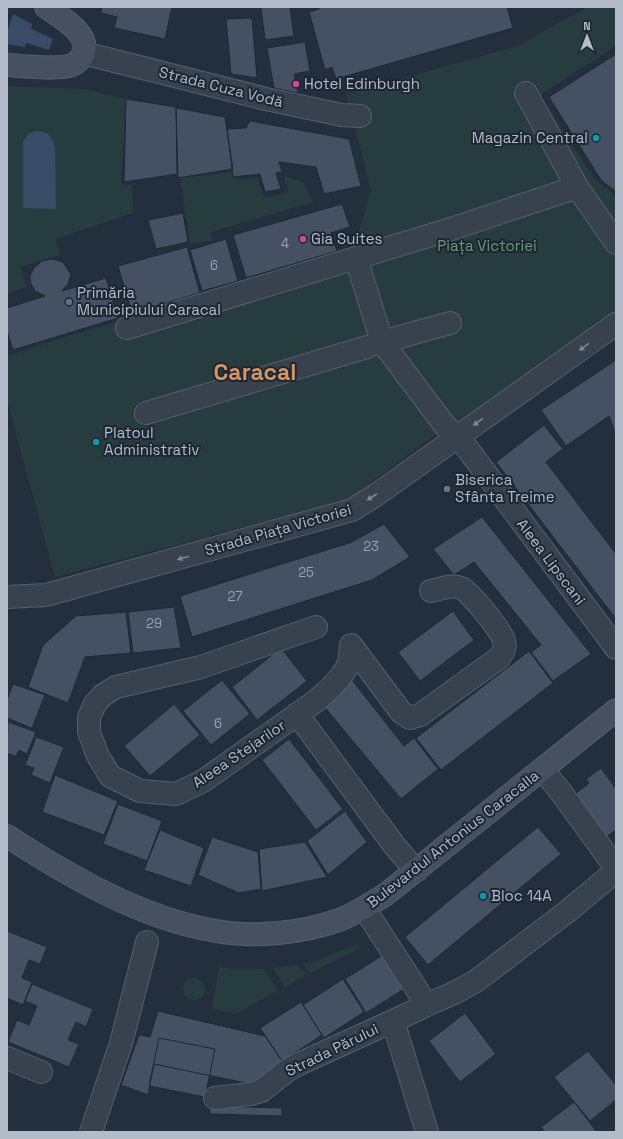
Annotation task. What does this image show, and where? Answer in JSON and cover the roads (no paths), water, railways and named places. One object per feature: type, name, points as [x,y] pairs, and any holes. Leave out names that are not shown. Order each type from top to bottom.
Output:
[{"type":"main road","points":[[7,65],[60,67],[72,65],[79,61],[83,53],[84,44],[81,36],[69,24],[46,7]]},
{"type":"main road","name":"Bulevardul Antonius Caracalla","points":[[7,836],[63,871],[148,912],[185,924],[217,932],[250,934],[284,932],[315,926],[340,919],[364,908],[385,895],[616,710]]},
{"type":"street","name":"Strada Cuza Vodă","points":[[83,53],[266,99],[342,115],[360,116]]},
{"type":"street","points":[[526,93],[577,187],[616,243]]},
{"type":"street","points":[[127,328],[451,229],[577,187]]},
{"type":"street","name":"Aleea Lipscani","points":[[356,258],[374,344],[446,427],[458,436],[616,648]]},
{"type":"street","points":[[146,413],[374,344],[450,323]]},
{"type":"street","name":"Strada Piața Victoriei","points":[[7,597],[46,595],[352,510],[376,495],[616,324]]},
{"type":"street","points":[[297,714],[316,701],[332,687],[349,662],[351,646],[401,712],[410,718],[420,715],[499,658],[505,649],[504,639],[470,594],[460,587],[451,587],[431,591]]},
{"type":"street","name":"Aleea Stejarilor","points":[[316,627],[200,667],[116,687],[103,695],[95,704],[89,717],[89,732],[97,754],[110,776],[140,791],[176,794],[203,781],[297,714],[394,845],[416,871]]},
{"type":"street","points":[[543,770],[616,868]]},
{"type":"street","name":"Strada Părului","points":[[215,1098],[250,1094],[261,1091],[288,1070],[301,1063],[456,992],[476,981],[568,911],[616,871]]},
{"type":"street","points":[[364,908],[427,1004]]},
{"type":"street","points":[[91,1132],[121,1045],[148,942]]},
{"type":"street","points":[[393,1021],[427,1132]]},
{"type":"street","points":[[7,1058],[41,1072]]},
{"type":"water","points":[[13,14],[32,24],[31,29],[53,39],[49,50],[26,43],[25,47],[7,44],[7,32]]},
{"type":"water","points":[[36,131],[46,133],[52,139],[55,146],[56,209],[23,208],[23,142],[28,134]]},
{"type":"place","name":"Hotel Edinburgh","points":[[296,84]]},
{"type":"place","name":"Magazin Central","points":[[596,138]]},
{"type":"place","name":"Gia Suites","points":[[303,239]]},
{"type":"place","name":"Primăria Municipiului Caracal","points":[[69,302]]},
{"type":"place","name":"Platoul Administrativ","points":[[96,442]]},
{"type":"place","name":"Biserica Sfânta Treime","points":[[447,489]]},
{"type":"place","name":"Bloc 14A","points":[[483,896]]},
{"type":"district","name":"Caracal","points":[[255,372]]},
{"type":"park label","name":"Piața Victoriei","points":[[487,246]]}]
